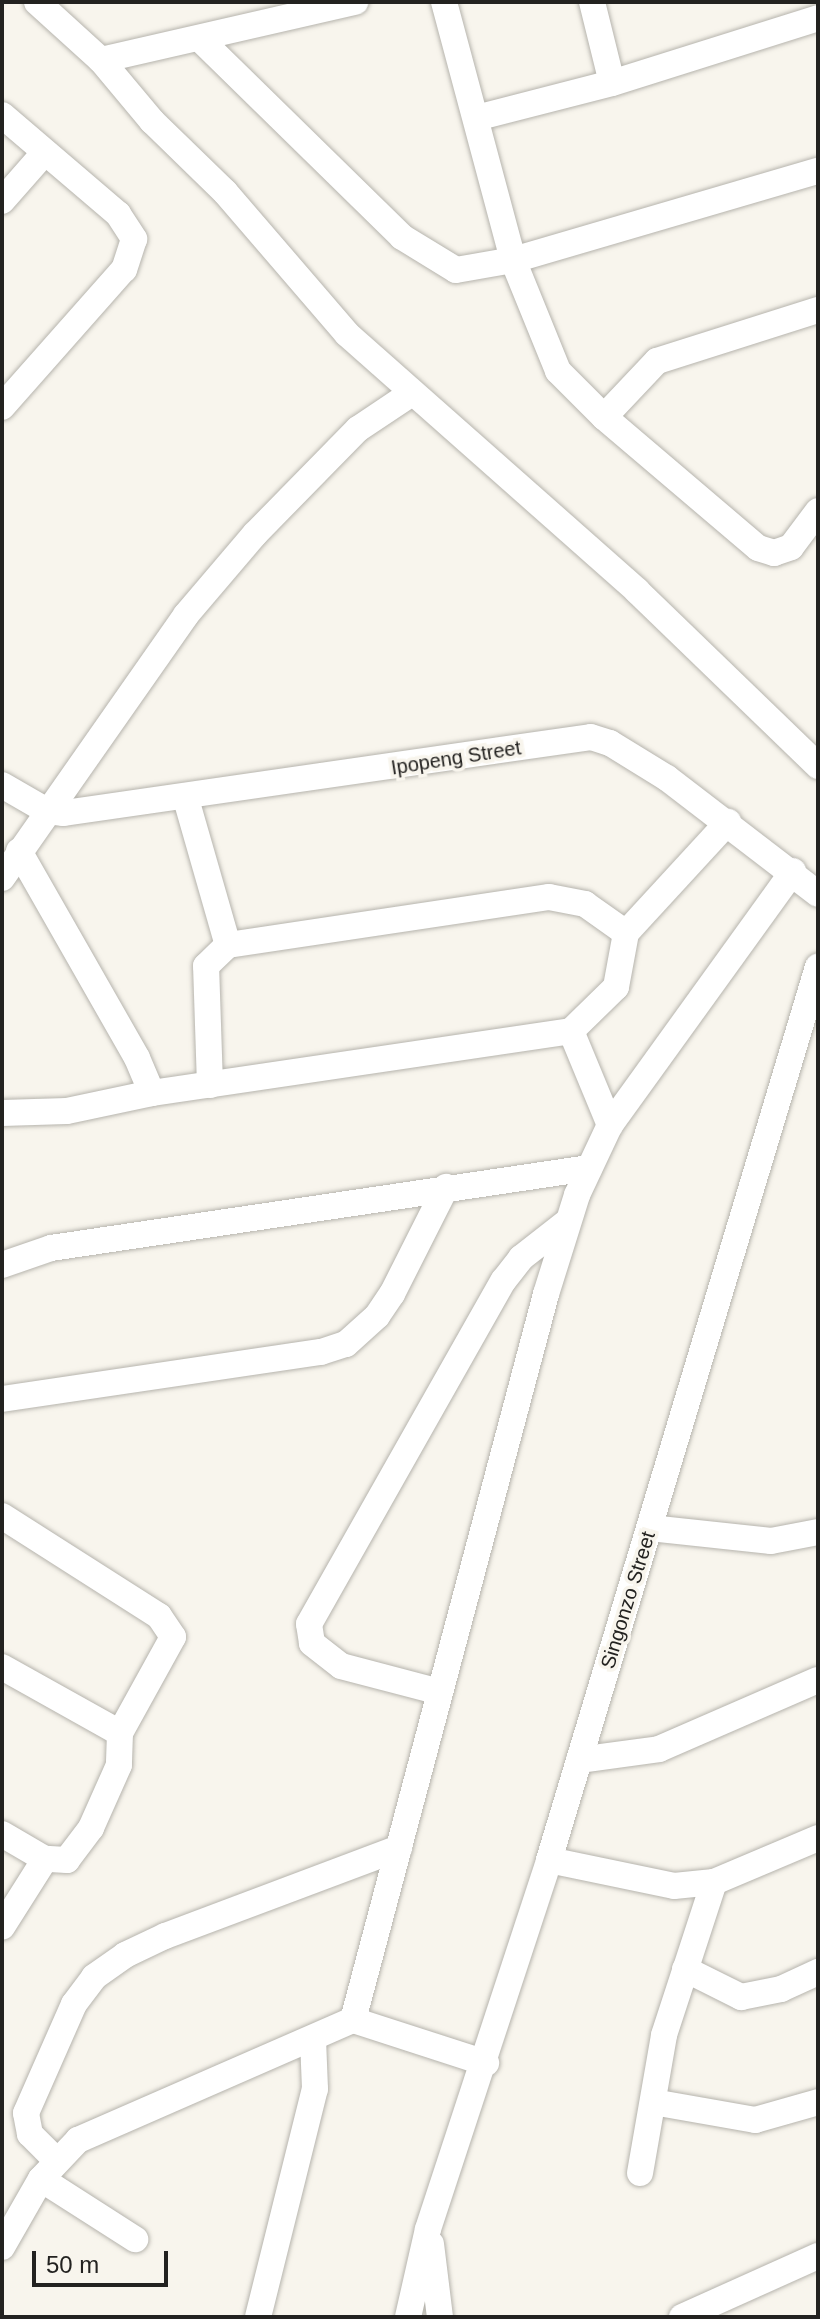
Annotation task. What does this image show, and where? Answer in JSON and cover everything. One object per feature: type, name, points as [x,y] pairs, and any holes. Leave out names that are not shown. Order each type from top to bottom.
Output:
[{"type":"street","points":[[37,2],[101,60],[152,121],[225,192],[312,298],[412,393],[637,591],[818,766]]},
{"type":"street","points":[[101,60],[355,2]]},
{"type":"street","points":[[444,2],[513,260],[558,371],[604,417],[726,525],[765,551],[791,547],[818,511]]},
{"type":"street","points":[[592,2],[612,83]]},
{"type":"street","points":[[476,118],[612,83],[818,18]]},
{"type":"street","points":[[200,39],[429,258],[456,270],[513,260],[818,171]]},
{"type":"street","points":[[2,115],[118,214],[131,229],[133,252],[116,279],[2,407]]},
{"type":"street","points":[[2,201],[45,152]]},
{"type":"street","points":[[604,417],[657,361],[818,310]]},
{"type":"street","points":[[2,878],[186,615],[255,534],[358,429],[412,393]]},
{"type":"street","name":"Ipopeng Street","points":[[47,811],[186,799],[591,737],[637,758],[728,822],[818,894]]},
{"type":"street","points":[[2,785],[47,811]]},
{"type":"street","points":[[186,799],[228,945]]},
{"type":"street","points":[[2,1113],[67,1111],[152,1093],[571,1031],[616,987],[626,933],[728,822]]},
{"type":"street","points":[[19,851],[137,1058],[152,1093]]},
{"type":"street","points":[[353,2020],[567,1222],[610,1125],[793,871]]},
{"type":"street","points":[[210,1085],[206,966],[228,945],[549,897],[585,904],[626,933]]},
{"type":"street","name":"Singonzo Street","points":[[408,2317],[428,2229],[486,2063],[549,1860],[818,967]]},
{"type":"street","points":[[571,1031],[610,1125]]},
{"type":"street","points":[[2,1265],[51,1248],[589,1168]]},
{"type":"street","points":[[2,1399],[321,1352],[346,1344],[377,1316],[392,1294],[446,1187]]},
{"type":"street","points":[[440,1692],[341,1666],[312,1643],[309,1624],[504,1280],[521,1258],[567,1222]]},
{"type":"street","points":[[2,1516],[159,1616],[171,1630],[172,1645],[120,1733],[119,1765],[87,1835],[67,1860],[45,1859],[2,1834]]},
{"type":"street","points":[[650,1528],[771,1541],[818,1532]]},
{"type":"street","points":[[2,1667],[120,1733]]},
{"type":"street","points":[[579,1760],[659,1749],[818,1680]]},
{"type":"street","points":[[549,1860],[657,1885],[714,1882],[818,1838]]},
{"type":"street","points":[[135,2239],[49,2169],[30,2134],[26,2113],[74,2004],[94,1977],[125,1955],[165,1936],[399,1848]]},
{"type":"street","points":[[2,1927],[45,1859]]},
{"type":"street","points":[[640,2173],[664,2035],[714,1882]]},
{"type":"street","points":[[685,1969],[741,1997],[781,1989],[818,1972]]},
{"type":"street","points":[[2,2247],[49,2169],[90,2133],[313,2040],[353,2020],[486,2063]]},
{"type":"street","points":[[258,2317],[315,2089],[313,2040]]},
{"type":"street","points":[[653,2102],[755,2120],[818,2102]]},
{"type":"street","name":"Singonzo Street","points":[[428,2229],[440,2317]]},
{"type":"street","points":[[682,2317],[818,2256]]}]
